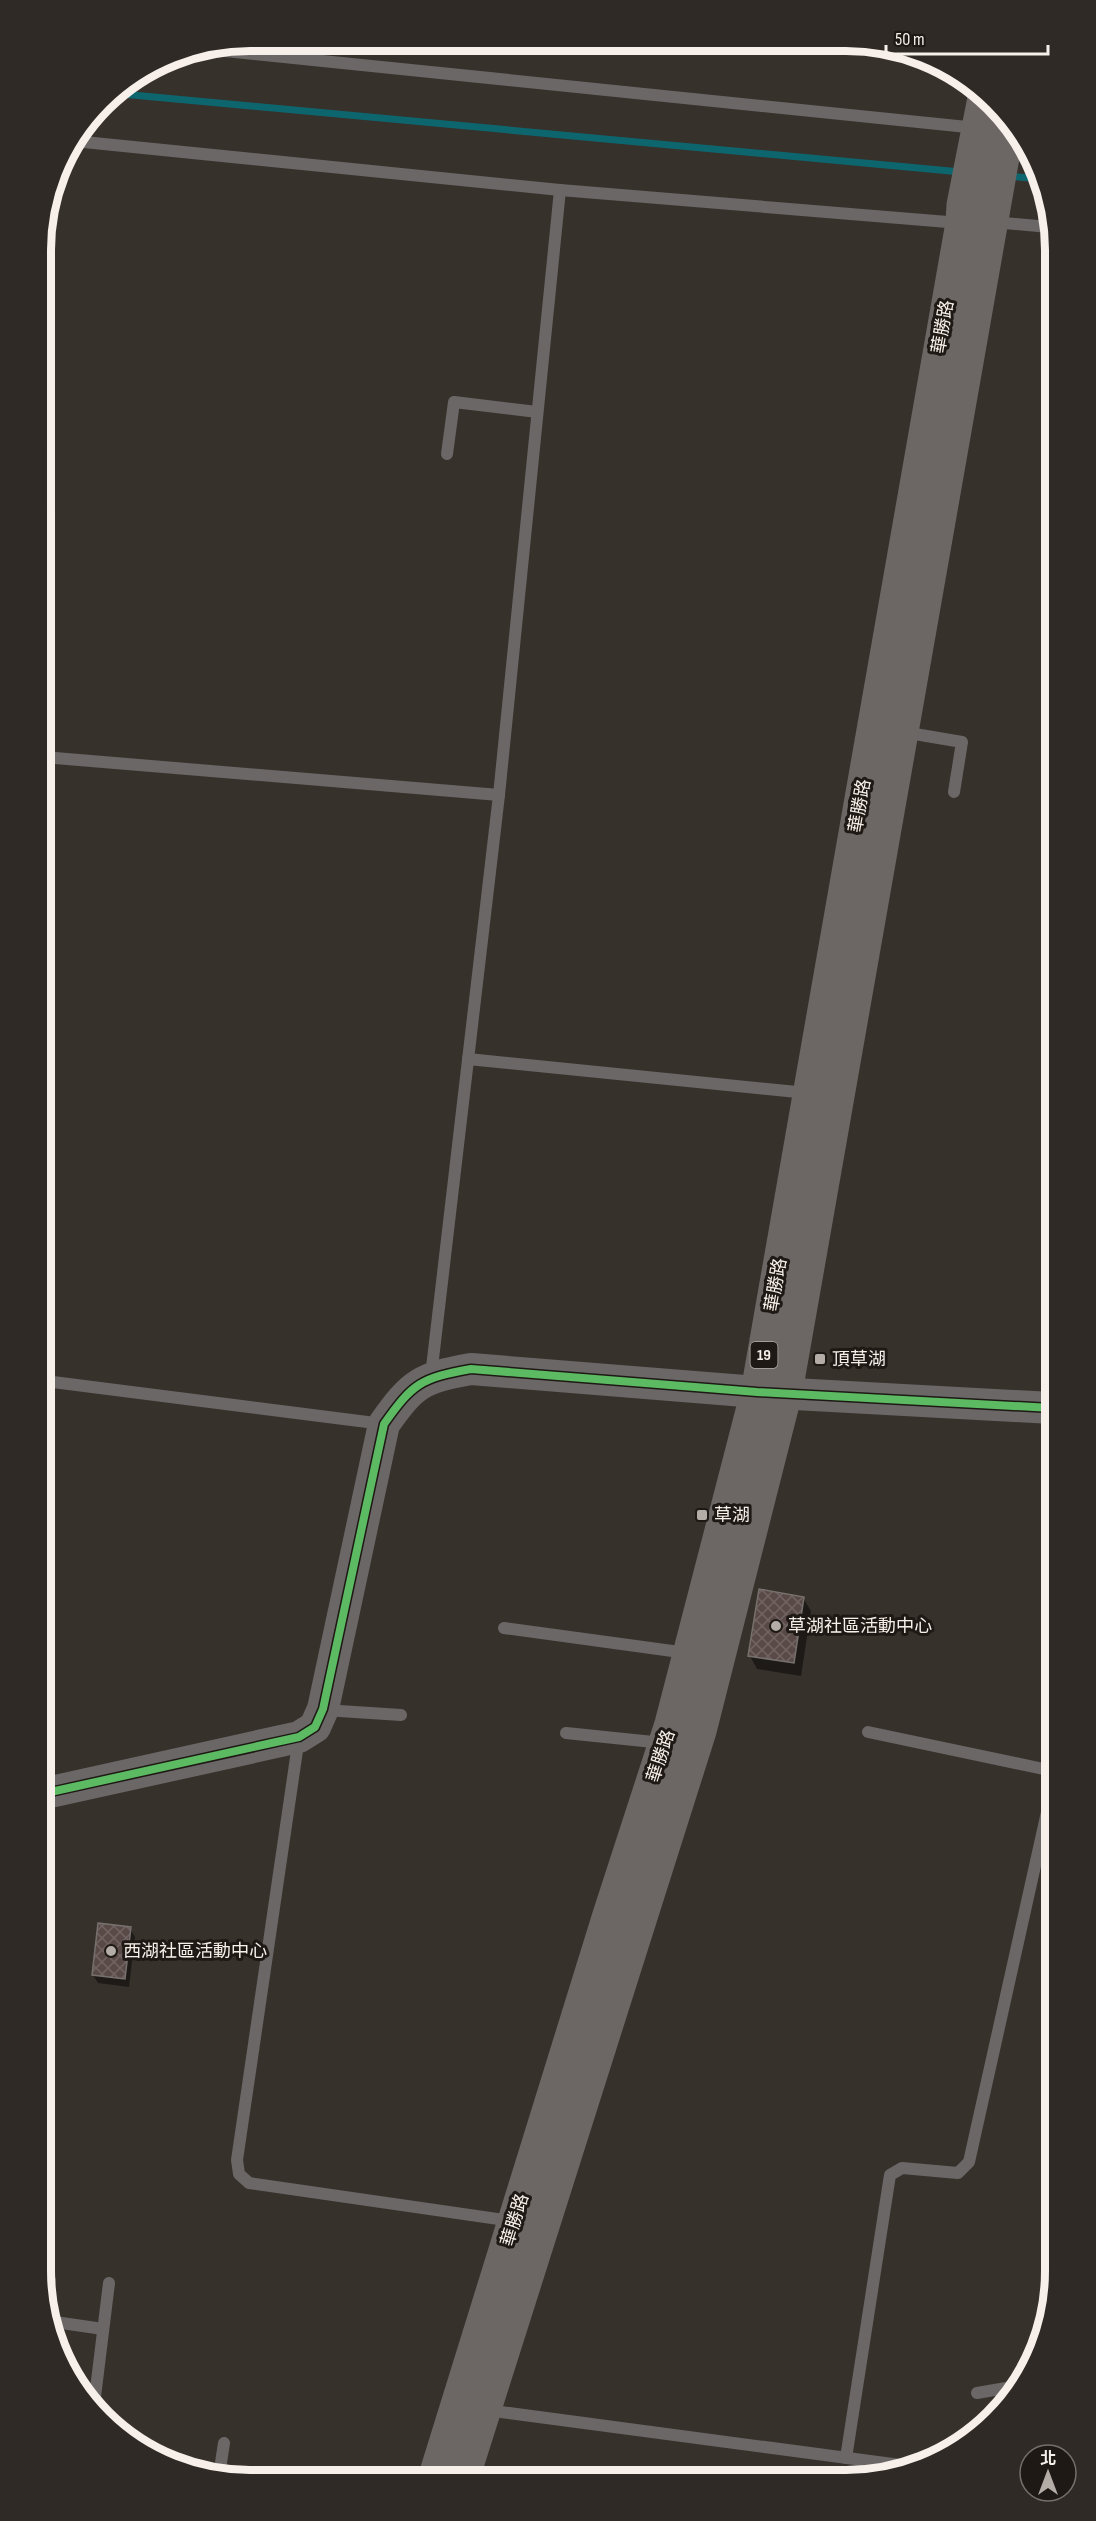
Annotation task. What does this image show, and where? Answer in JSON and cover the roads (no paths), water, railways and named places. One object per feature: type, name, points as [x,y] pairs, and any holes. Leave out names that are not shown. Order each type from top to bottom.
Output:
[{"type":"main road","name":"19","points":[[977,217],[999,136],[992,115]]},
{"type":"main road","name":"華勝路","points":[[438,2470],[471,2407],[529,2224],[700,1731],[772,1392],[902,732],[977,217]]},
{"type":"main road","name":"華勝路","points":[[529,2224],[665,1744],[772,1392],[810,1094],[977,217]]},
{"type":"main road","name":"華勝路","points":[[465,2470],[471,2407]]},
{"type":"street","points":[[51,1792],[299,1737],[315,1727],[323,1709],[384,1424],[403,1398],[431,1376],[471,1370],[772,1392],[1045,1408]]},
{"type":"lane","points":[[232,52],[999,136]]},
{"type":"lane","points":[[83,142],[560,190],[977,217],[1043,226]]},
{"type":"lane","points":[[431,1376],[499,795],[560,190]]},
{"type":"lane","points":[[447,454],[454,402],[537,412]]},
{"type":"lane","points":[[902,732],[962,742],[954,792]]},
{"type":"lane","points":[[51,758],[499,795]]},
{"type":"lane","points":[[468,1059],[810,1094]]},
{"type":"lane","points":[[51,1382],[384,1424]]},
{"type":"lane","points":[[504,1628],[692,1654]]},
{"type":"lane","points":[[323,1709],[401,1715]]},
{"type":"lane","points":[[868,1732],[1045,1769]]},
{"type":"lane","points":[[566,1733],[665,1744]]},
{"type":"lane","points":[[299,1737],[237,2160],[239,2174],[249,2183],[529,2224]]},
{"type":"lane","points":[[846,2458],[890,2175],[902,2168],[958,2173],[969,2162],[1045,1821]]},
{"type":"lane","points":[[95,2396],[109,2283]]},
{"type":"lane","points":[[58,2322],[103,2329]]},
{"type":"lane","points":[[977,2393],[1007,2388]]},
{"type":"lane","points":[[471,2407],[892,2464]]},
{"type":"lane","points":[[220,2467],[224,2443]]},
{"type":"waterway","points":[[126,94],[961,172]]},
{"type":"waterway","points":[[1008,176],[1031,178]]},
{"type":"place","name":"頂草湖","points":[[820,1359]]},
{"type":"place","name":"草湖","points":[[702,1515]]},
{"type":"place","name":"草湖社區活動中心","points":[[776,1626]]},
{"type":"place","name":"西湖社區活動中心","points":[[111,1951]]}]
